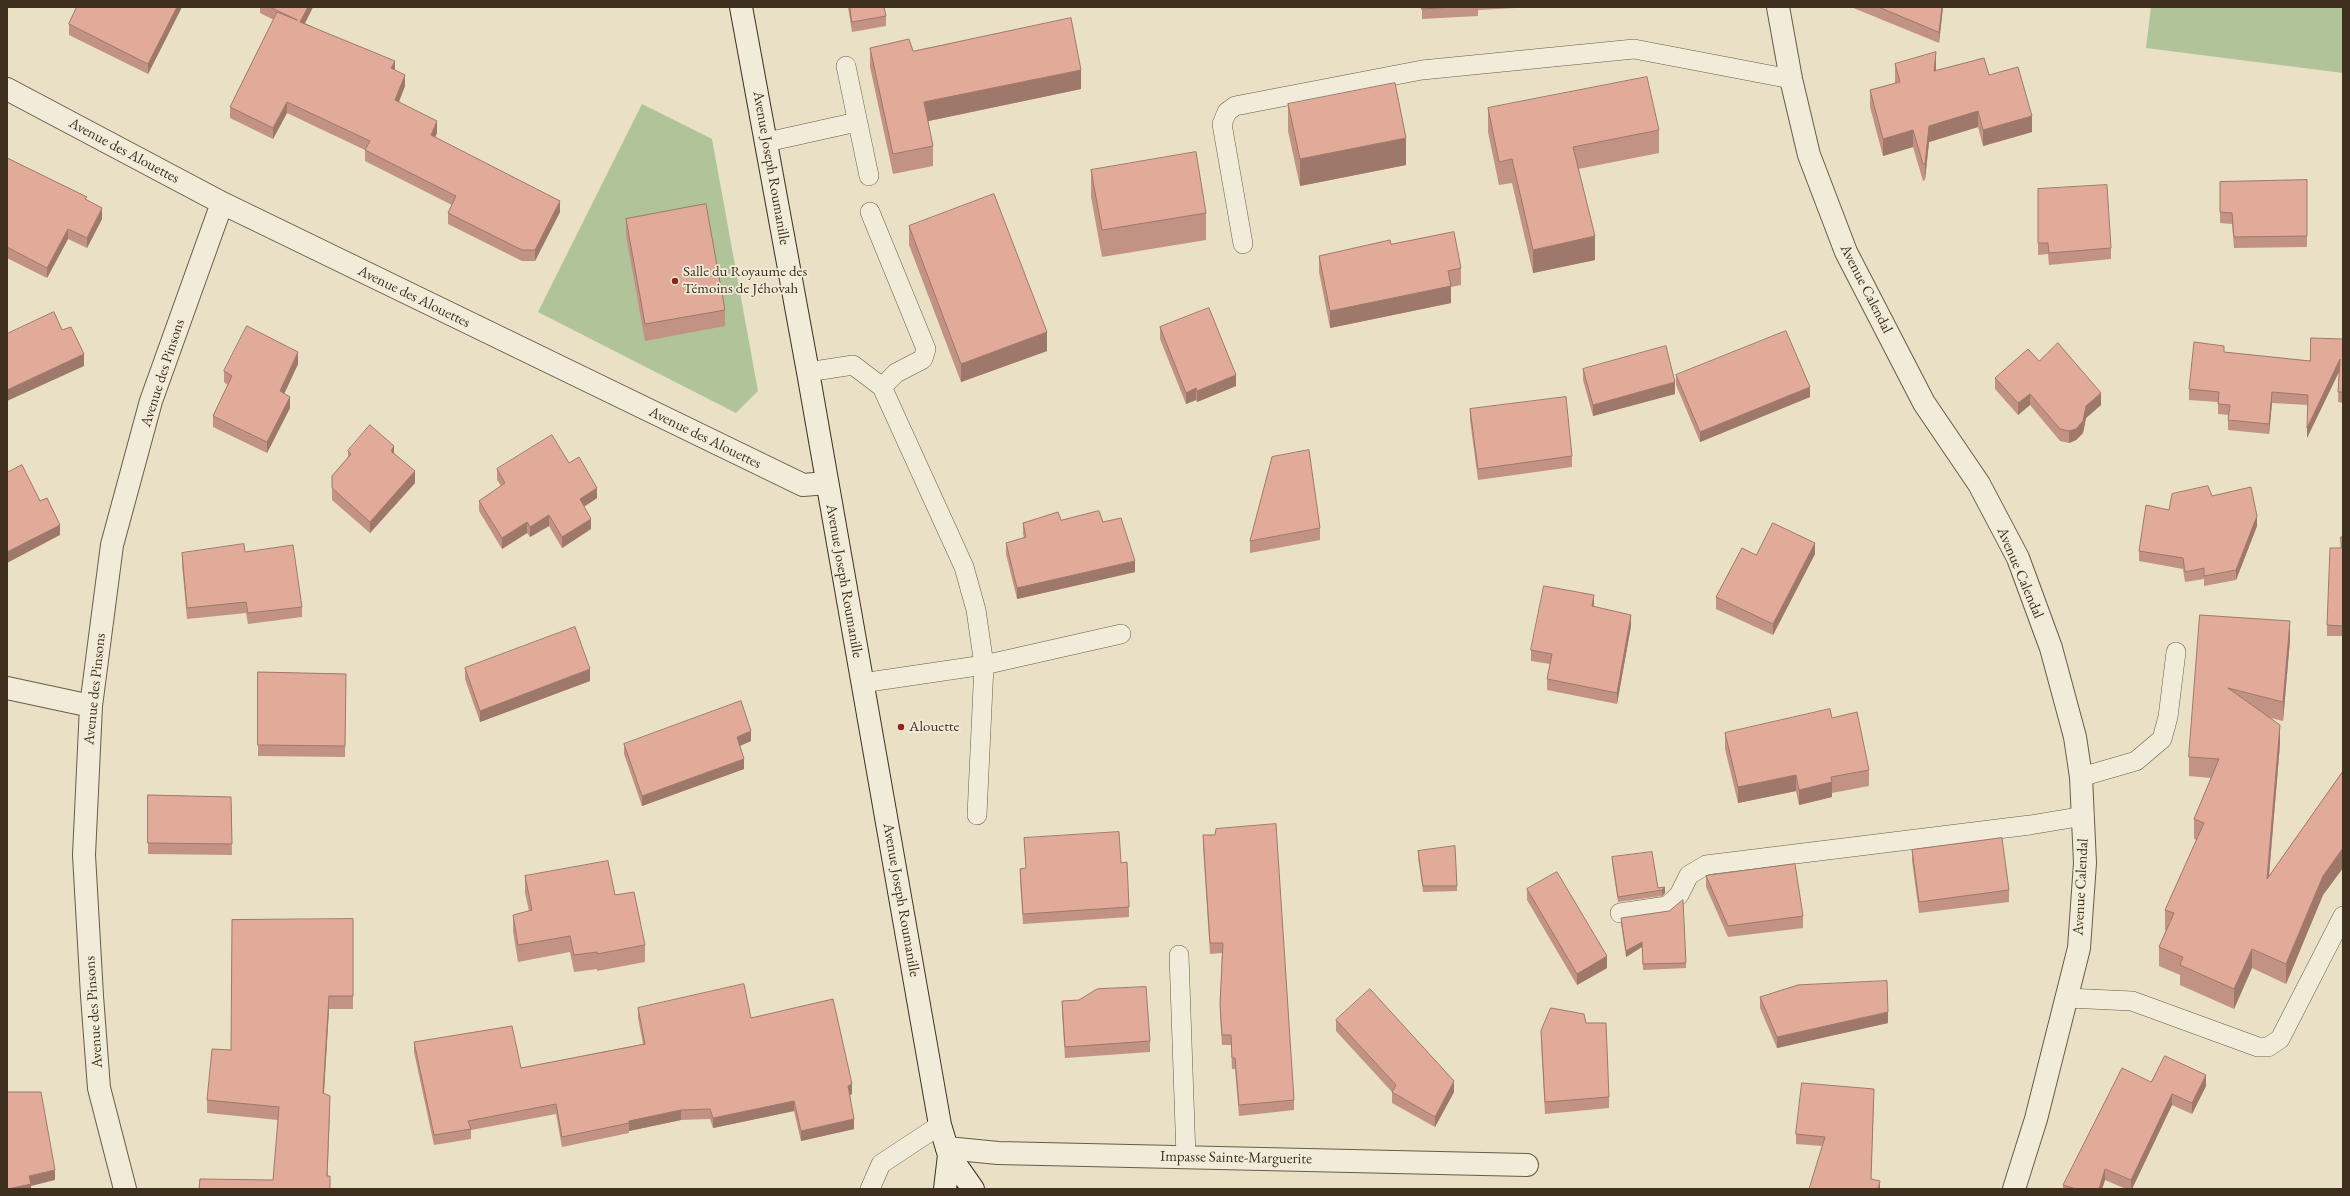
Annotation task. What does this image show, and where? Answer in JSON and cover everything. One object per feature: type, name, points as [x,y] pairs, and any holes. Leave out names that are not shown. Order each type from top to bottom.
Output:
[{"type":"street","name":"Avenue Joseph Roumanille","points":[[741,7],[808,372],[940,1125],[948,1151],[973,1189]]},
{"type":"street","name":"Avenue Calendal","points":[[1778,7],[1791,79],[1809,155],[1846,252],[1924,403],[1979,484],[2018,558],[2050,648],[2075,737],[2081,777],[2085,863],[2079,948],[2018,1185]]},
{"type":"street","name":"Avenue des Alouettes","points":[[7,89],[222,203],[803,485],[827,483]]},
{"type":"street","name":"Avenue des Pinsons","points":[[125,1189],[99,1088],[92,996],[84,855],[91,706],[112,545],[151,401],[222,203]]},
{"type":"street","points":[[7,688],[91,706]]},
{"type":"street","name":"Avenue Joseph Roumanille","points":[[944,1189],[948,1151]]},
{"type":"street","name":"Impasse Sainte-Marguerite","points":[[948,1151],[1526,1165]]},
{"type":"lane","points":[[1243,244],[1222,124],[1227,112],[1235,106],[1422,70],[1634,49],[1791,79]]},
{"type":"lane","points":[[846,66],[869,176]]},
{"type":"lane","points":[[767,142],[857,122]]},
{"type":"lane","points":[[870,212],[926,349],[923,359],[896,373],[882,387]]},
{"type":"lane","points":[[808,372],[853,365],[882,387],[964,567],[976,610],[984,665],[977,815]]},
{"type":"lane","points":[[862,684],[984,665],[1121,634]]},
{"type":"lane","points":[[2081,777],[2136,761],[2162,739],[2168,717],[2176,652]]},
{"type":"lane","points":[[1620,913],[1667,906],[1679,895],[1689,875],[1706,865],[2030,825],[2084,816]]},
{"type":"lane","points":[[2067,998],[2132,1001],[2258,1047],[2268,1047],[2280,1039],[2343,916]]},
{"type":"lane","points":[[1178,955],[1186,1157]]},
{"type":"lane","points":[[870,1189],[880,1164],[940,1125]]},
{"type":"green space","points":[[2151,7],[2343,7],[2343,73],[2146,48]]},
{"type":"green space","points":[[642,104],[712,139],[758,391],[736,413],[538,312]]},
{"type":"building","points":[[77,7],[177,7],[148,64],[69,24]]},
{"type":"building","points":[[270,7],[308,7],[300,22],[395,61],[391,68],[405,75],[395,100],[437,121],[431,135],[560,201],[535,250],[522,250],[448,213],[456,196],[365,150],[370,141],[287,102],[273,128],[230,107],[277,12],[297,20]]},
{"type":"building","points":[[850,7],[884,7],[886,16],[852,22]]},
{"type":"building","points":[[1422,7],[1453,7],[1422,9]]},
{"type":"building","points":[[1879,7],[1942,7],[1939,32]]},
{"type":"building","points":[[1071,18],[1081,70],[924,102],[933,146],[893,154],[870,48],[909,39],[913,51]]},
{"type":"building","points":[[1936,52],[1934,71],[1984,58],[1989,75],[2018,67],[2032,116],[1983,130],[1978,111],[1929,126],[1925,164],[1923,164],[1913,130],[1883,139],[1870,90],[1900,82],[1895,64]]},
{"type":"building","points":[[1647,77],[1659,130],[1573,147],[1595,236],[1533,250],[1512,159],[1499,162],[1488,108]]},
{"type":"building","points":[[1395,83],[1406,138],[1300,159],[1288,104]]},
{"type":"building","points":[[1196,152],[1206,213],[1102,230],[1091,170]]},
{"type":"building","points":[[7,158],[87,197],[85,199],[102,208],[87,238],[68,229],[47,268],[7,247]]},
{"type":"building","points":[[2307,180],[2307,236],[2234,237],[2232,213],[2220,212],[2220,182]]},
{"type":"building","points":[[2107,185],[2111,248],[2049,253],[2048,243],[2038,243],[2038,189]]},
{"type":"building","points":[[994,194],[1047,332],[961,364],[909,226]]},
{"type":"building","name":"Salle du Royaume des Témoins de Jéhovah","points":[[706,204],[725,310],[645,324],[626,219]]},
{"type":"building","points":[[1454,232],[1461,268],[1448,271],[1451,286],[1330,311],[1319,256],[1390,240],[1391,244]]},
{"type":"building","points":[[1209,308],[1236,375],[1197,391],[1196,388],[1186,393],[1160,327]]},
{"type":"building","points":[[54,312],[62,330],[71,327],[84,354],[7,390],[7,334]]},
{"type":"building","points":[[247,326],[298,352],[280,391],[290,397],[267,442],[213,416],[232,376],[224,371]]},
{"type":"building","points":[[1786,331],[1810,387],[1700,432],[1676,375]]},
{"type":"building","points":[[2311,338],[2343,339],[2343,392],[2338,392],[2340,359],[2307,428],[2308,395],[2272,392],[2269,424],[2228,420],[2230,405],[2218,404],[2219,392],[2189,389],[2194,342],[2224,346],[2224,352],[2310,361]]},
{"type":"building","points":[[2058,343],[2101,393],[2086,406],[2083,421],[2076,429],[2069,431],[2060,429],[2030,394],[2018,403],[1995,378],[2028,349],[2039,361]]},
{"type":"building","points":[[1666,346],[1675,382],[1593,405],[1583,369]]},
{"type":"building","points":[[1566,397],[1572,456],[1478,469],[1470,409]]},
{"type":"building","points":[[370,425],[394,446],[391,451],[415,471],[370,522],[332,488],[332,476],[351,454],[348,451]]},
{"type":"building","points":[[552,435],[569,463],[579,457],[597,488],[580,499],[591,519],[562,537],[549,515],[530,527],[527,522],[502,538],[479,501],[505,483],[497,469]]},
{"type":"building","points":[[1309,450],[1320,528],[1250,541],[1272,457]]},
{"type":"building","points":[[22,465],[40,501],[47,498],[60,525],[7,552],[7,473]]},
{"type":"building","points":[[2208,486],[2212,496],[2251,487],[2257,516],[2236,570],[2204,576],[2204,568],[2185,572],[2183,558],[2139,551],[2146,505],[2169,510],[2172,494]]},
{"type":"building","points":[[1099,511],[1103,522],[1121,518],[1135,561],[1017,588],[1006,543],[1026,537],[1023,523],[1058,512],[1061,520]]},
{"type":"building","points":[[1773,523],[1815,543],[1773,624],[1716,597],[1742,548],[1756,555]]},
{"type":"building","points":[[2341,537],[2343,537],[2343,626],[2327,625],[2330,548],[2341,548]]},
{"type":"building","points":[[244,544],[245,552],[293,545],[302,607],[248,613],[246,602],[187,608],[182,553]]},
{"type":"building","points":[[1544,586],[1594,595],[1592,606],[1631,615],[1617,693],[1547,679],[1552,654],[1531,650]]},
{"type":"building","points":[[2200,615],[2290,621],[2283,702],[2228,688],[2280,725],[2267,879],[2343,771],[2343,848],[2323,876],[2286,964],[2252,949],[2234,989],[2180,965],[2183,957],[2159,947],[2174,913],[2165,910],[2204,823],[2194,819],[2219,759],[2189,757]]},
{"type":"building","points":[[575,627],[590,669],[480,711],[465,668]]},
{"type":"building","points":[[258,672],[346,674],[345,746],[258,745]]},
{"type":"building","points":[[741,701],[751,731],[737,737],[744,759],[642,796],[624,744]]},
{"type":"building","points":[[1830,709],[1832,718],[1857,712],[1869,770],[1831,777],[1832,782],[1799,790],[1796,775],[1738,787],[1725,733]]},
{"type":"building","points":[[148,795],[231,797],[232,844],[148,843]]},
{"type":"building","points":[[1276,824],[1294,1100],[1239,1105],[1235,1058],[1232,1058],[1231,1035],[1222,1035],[1220,1004],[1223,943],[1210,943],[1203,835],[1215,835],[1216,829]]},
{"type":"building","points":[[1119,832],[1121,863],[1127,862],[1129,907],[1023,914],[1020,869],[1026,868],[1024,838]]},
{"type":"building","points":[[2002,838],[2009,890],[1919,902],[1912,850]]},
{"type":"building","points":[[1455,846],[1457,886],[1423,886],[1418,851]]},
{"type":"building","points":[[1652,852],[1658,888],[1665,887],[1662,890],[1618,897],[1612,857]]},
{"type":"building","points":[[608,861],[615,895],[634,892],[645,945],[597,954],[597,952],[574,955],[570,936],[518,945],[513,915],[532,910],[525,876]]},
{"type":"building","points":[[1795,864],[1803,916],[1728,926],[1706,876]]},
{"type":"building","points":[[1557,872],[1607,956],[1577,974],[1527,889]]},
{"type":"building","points":[[1683,900],[1686,963],[1643,964],[1642,942],[1626,951],[1621,918],[1669,911]]},
{"type":"building","points":[[353,919],[353,996],[329,996],[323,1093],[330,1096],[327,1176],[330,1176],[330,1189],[199,1189],[200,1179],[273,1180],[279,1107],[207,1100],[212,1049],[231,1050],[232,920]]},
{"type":"building","points":[[1887,981],[1888,1012],[1777,1037],[1760,997],[1798,985]]},
{"type":"building","points":[[744,984],[751,1018],[833,999],[852,1084],[848,1086],[854,1119],[801,1131],[794,1101],[713,1118],[710,1109],[681,1110],[562,1137],[556,1104],[468,1121],[471,1129],[434,1135],[414,1042],[512,1026],[521,1068],[645,1044],[638,1008]]},
{"type":"building","points":[[1146,987],[1150,1041],[1065,1047],[1062,1001],[1079,1000],[1097,989]]},
{"type":"building","points":[[1370,989],[1454,1081],[1435,1117],[1392,1092],[1396,1085],[1336,1020]]},
{"type":"building","points":[[1551,1008],[1584,1014],[1586,1023],[1606,1023],[1609,1097],[1545,1102],[1541,1031]]},
{"type":"building","points":[[2165,1056],[2206,1075],[2192,1103],[2172,1094],[2131,1180],[2105,1169],[2099,1189],[2076,1189],[2063,1185],[2122,1068],[2151,1082]]},
{"type":"building","points":[[1802,1083],[1874,1089],[1871,1179],[1880,1181],[1878,1189],[1809,1189],[1825,1137],[1796,1134]]},
{"type":"building","points":[[7,1092],[41,1092],[55,1170],[29,1176],[31,1184],[8,1189],[7,1189]]},
{"type":"place","name":"Salle du Royaume des Témoins de Jéhovah","points":[[675,281]]},
{"type":"place","name":"Alouette","points":[[901,727]]}]
